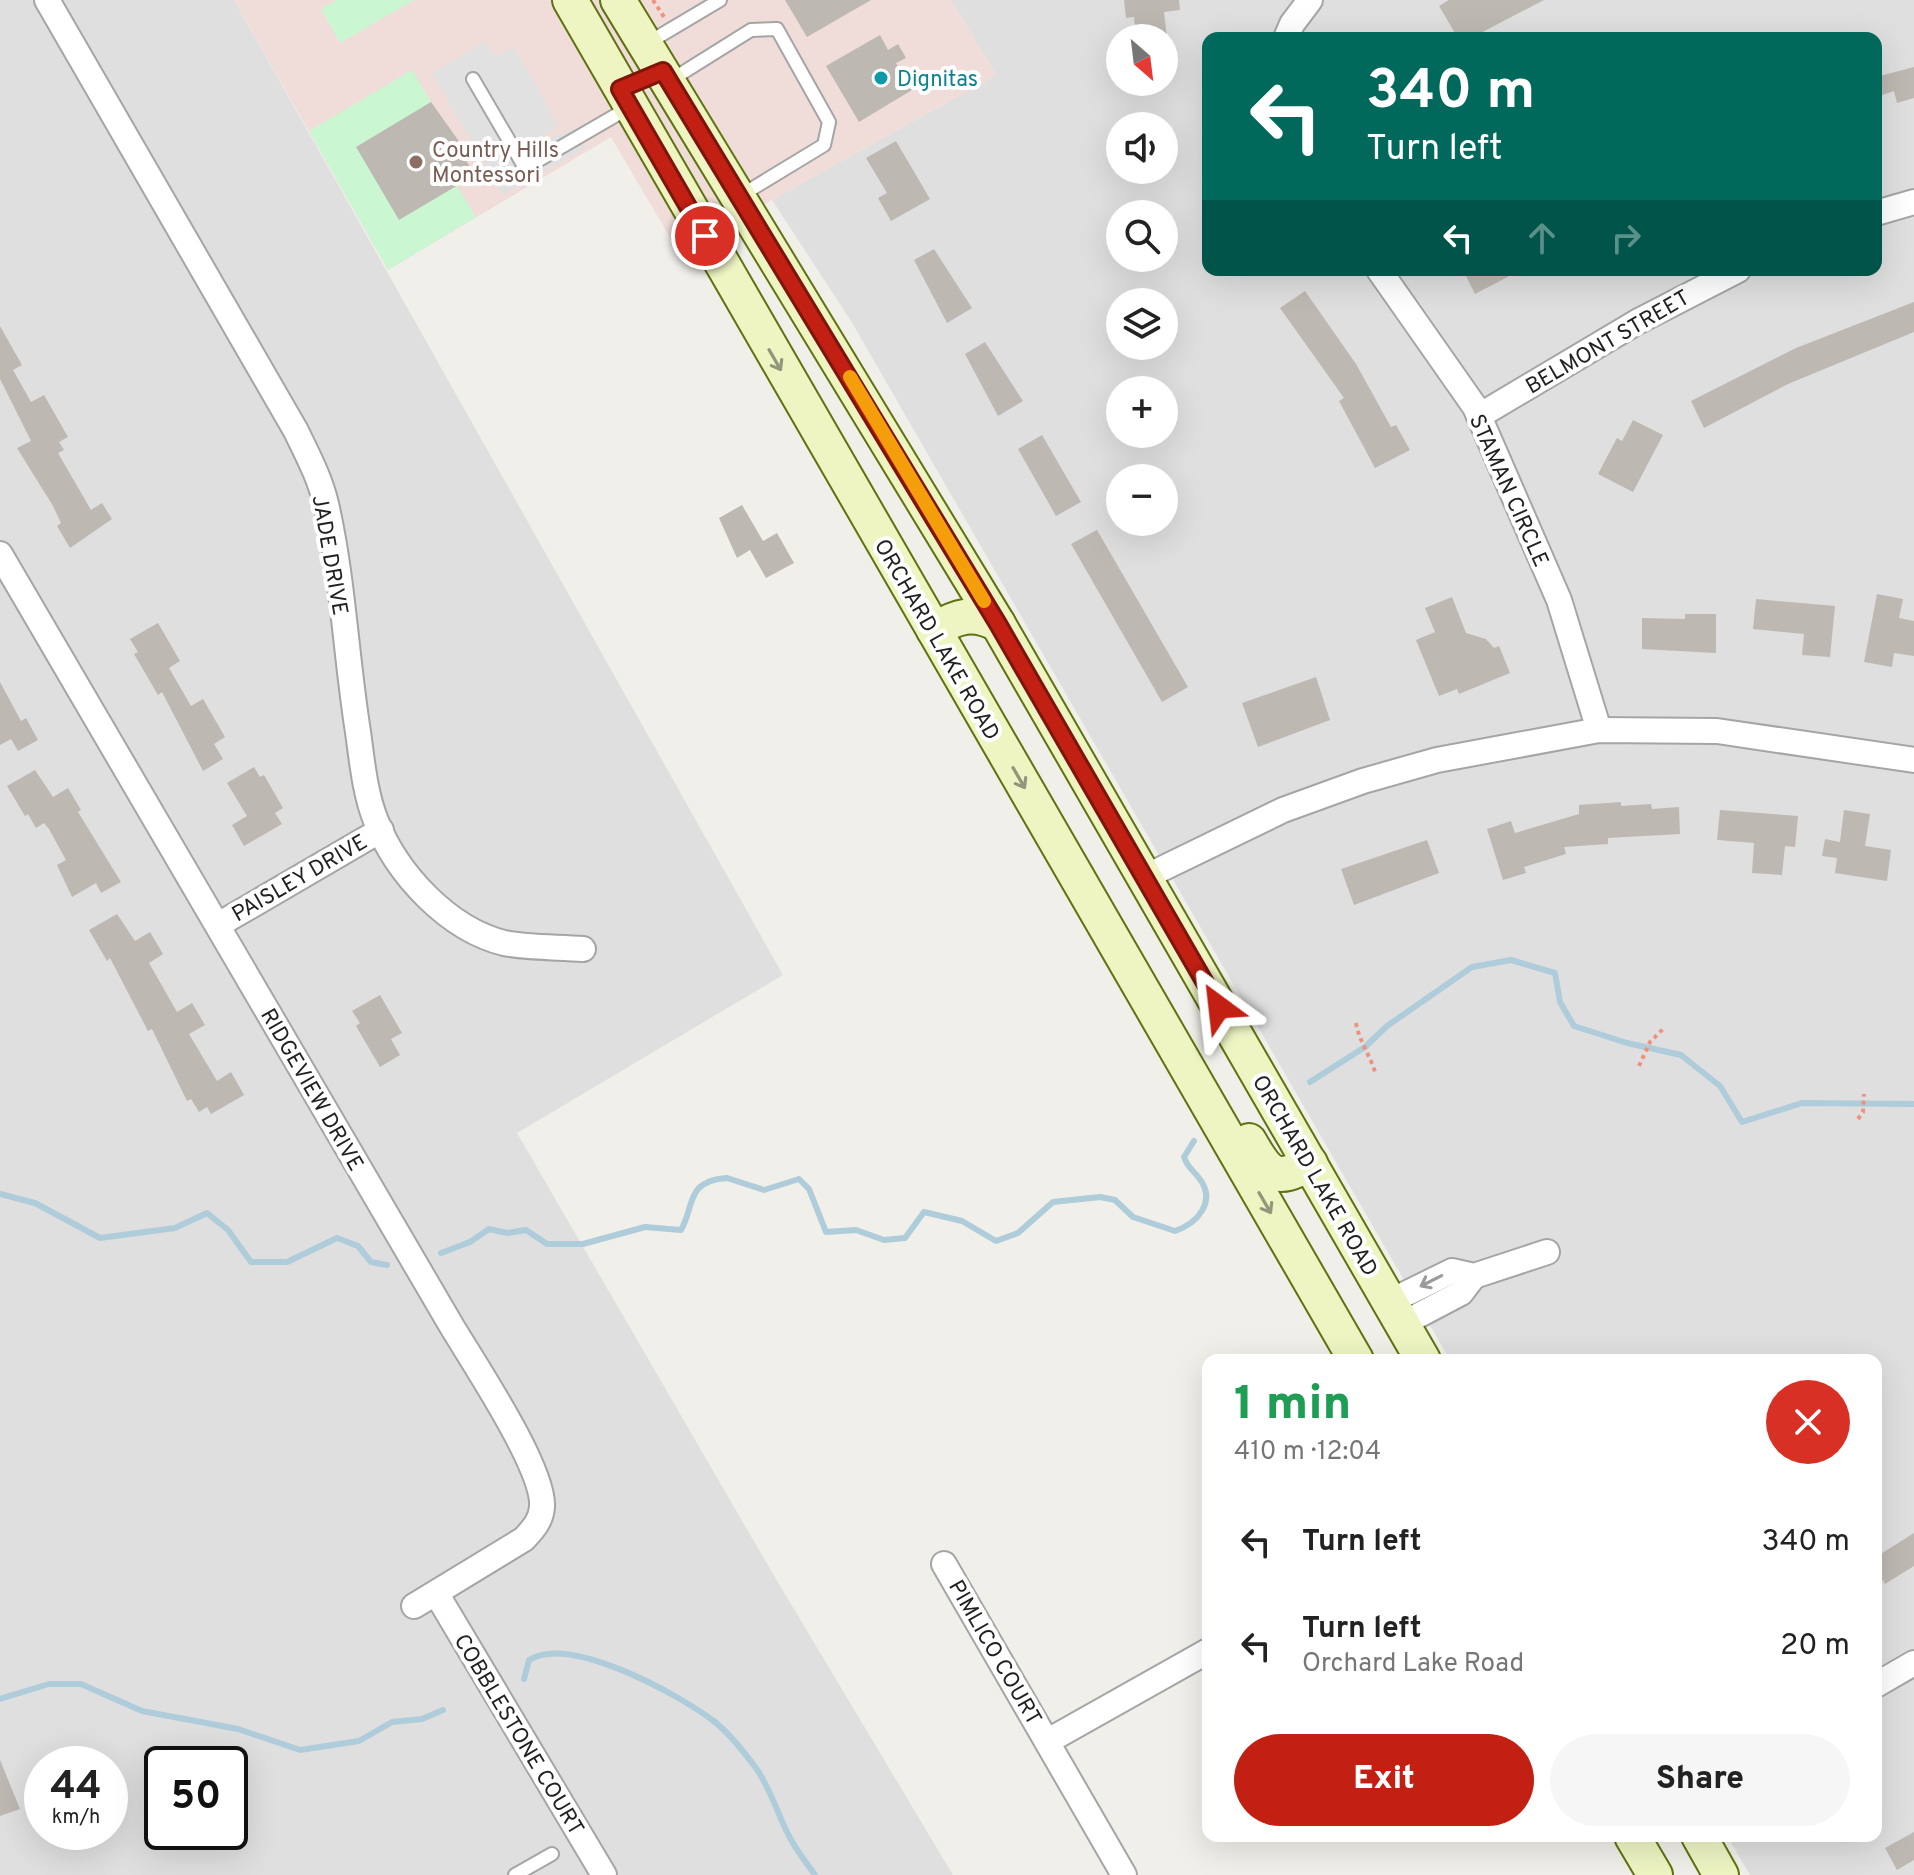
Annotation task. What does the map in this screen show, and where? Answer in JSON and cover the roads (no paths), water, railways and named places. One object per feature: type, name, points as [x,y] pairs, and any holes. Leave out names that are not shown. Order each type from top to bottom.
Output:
[{"type":"main road","name":"ORCHARD LAKE ROAD","points":[[570,0],[746,310],[1353,1354]]},
{"type":"main road","name":"ORCHARD LAKE ROAD","points":[[618,0],[998,624],[1420,1354]]},
{"type":"main road","points":[[625,98],[659,65]]},
{"type":"main road","points":[[746,310],[773,294],[784,293],[805,303]]},
{"type":"main road","points":[[934,630],[964,616],[976,615],[998,624]]},
{"type":"main road","points":[[1156,1014],[1192,1039],[1266,1168],[1276,1175],[1290,1175],[1310,1163]]},
{"type":"main road","points":[[1636,1842],[1655,1875]]},
{"type":"main road","points":[[1702,1842],[1721,1875]]},
{"type":"street","name":"JADE DRIVE","points":[[47,0],[296,431],[315,472],[325,501],[334,551],[363,769],[381,830],[394,855],[430,901],[473,931],[505,943],[583,949]]},
{"type":"street","points":[[1289,32],[1310,0]]},
{"type":"street","points":[[1882,211],[1914,202]]},
{"type":"street","name":"STAMAN CIRCLE","points":[[1383,276],[1479,416],[1559,600],[1599,730]]},
{"type":"street","name":"BELMONT STREET","points":[[1479,416],[1637,322],[1726,276]]},
{"type":"street","name":"RIDGEVIEW DRIVE","points":[[0,554],[489,1390],[541,1490],[542,1508],[537,1525],[524,1539],[414,1606]]},
{"type":"street","points":[[1143,878],[1283,810],[1363,781],[1437,760],[1599,730],[1717,731],[1914,760]]},
{"type":"street","name":"PAISLEY DRIVE","points":[[218,925],[381,830]]},
{"type":"street","points":[[1396,1313],[1461,1293],[1474,1276],[1547,1252]]},
{"type":"street","name":"PIMLICO COURT","points":[[944,1564],[1124,1875]]},
{"type":"street","name":"COBBLESTONE COURT","points":[[436,1593],[604,1875]]},
{"type":"street","name":"PIMLICO COURT","points":[[1048,1741],[1202,1654]]},
{"type":"street","points":[[1882,1682],[1914,1663]]},
{"type":"lane","points":[[659,65],[720,0]]},
{"type":"lane","points":[[659,65],[751,30],[777,29],[829,122],[824,145],[740,196]]},
{"type":"lane","points":[[473,79],[525,168],[625,98]]},
{"type":"lane","points":[[515,1875],[552,1854]]},
{"type":"waterway","points":[[1310,1082],[1365,1047],[1387,1026],[1472,967],[1511,960],[1555,973],[1560,1002],[1574,1026],[1627,1043],[1681,1055],[1720,1086],[1742,1122],[1802,1103],[1914,1104]]},
{"type":"waterway","points":[[441,1253],[470,1242],[489,1229],[507,1233],[526,1230],[547,1244],[583,1244],[645,1227],[681,1230],[698,1189],[714,1180],[727,1178],[764,1190],[799,1179],[809,1189],[826,1232],[856,1230],[884,1240],[905,1238],[924,1212],[962,1221],[996,1241],[1018,1233],[1053,1202],[1100,1197],[1115,1200],[1133,1217],[1175,1231],[1191,1223],[1205,1203],[1204,1187],[1184,1157],[1194,1141]]},
{"type":"waterway","points":[[0,1194],[35,1203],[100,1238],[175,1228],[207,1213],[228,1230],[251,1262],[287,1262],[337,1238],[358,1246],[371,1262],[387,1265]]},
{"type":"waterway","points":[[524,1679],[529,1660],[547,1654],[570,1655],[624,1671],[699,1711],[726,1732],[756,1768],[791,1840],[815,1875]]},
{"type":"waterway","points":[[0,1699],[49,1684],[81,1684],[142,1711],[238,1729],[300,1750],[359,1741],[392,1722],[422,1719],[443,1710]]},
{"type":"place","name":"Dignitas","points":[[881,78]]},
{"type":"place","name":"Country Hills Montessori","points":[[416,162]]}]
